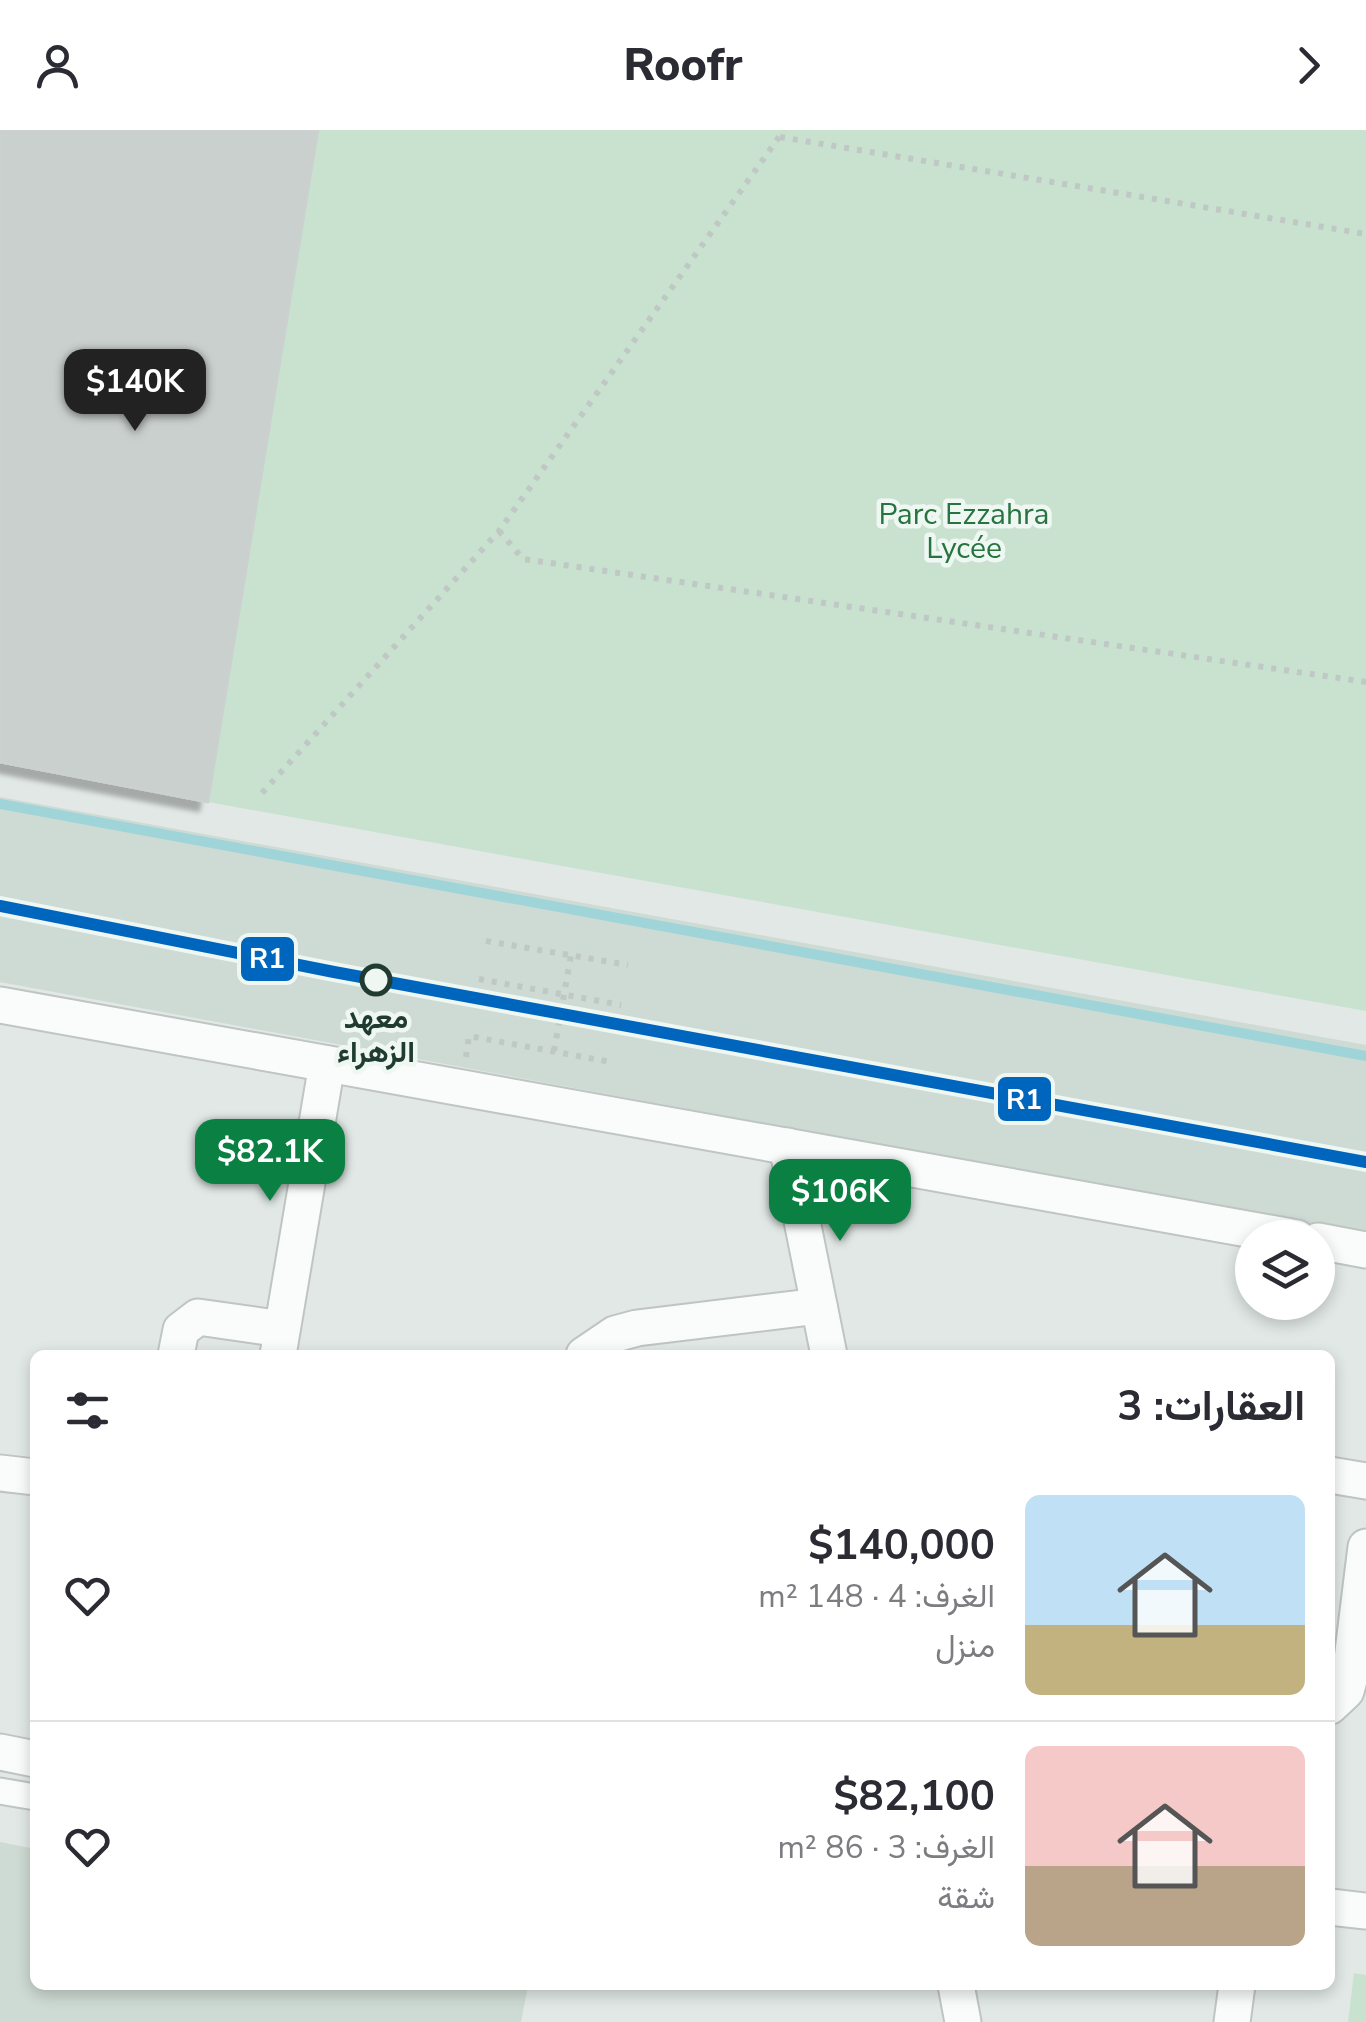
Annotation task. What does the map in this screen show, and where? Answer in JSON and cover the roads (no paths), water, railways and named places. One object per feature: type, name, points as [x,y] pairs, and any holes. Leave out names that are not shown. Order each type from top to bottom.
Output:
[{"type":"street","points":[[0,1005],[1235,1227]]},
{"type":"street","points":[[177,1350],[181,1330],[198,1316],[280,1342],[327,1064]]},
{"type":"street","points":[[787,1146],[827,1350]]},
{"type":"street","points":[[1335,1244],[1366,1250]]},
{"type":"street","points":[[591,1350],[615,1334],[637,1328],[819,1306]]},
{"type":"street","points":[[0,1473],[30,1476]]},
{"type":"street","points":[[1335,1477],[1366,1482]]},
{"type":"street","points":[[1335,1701],[1346,1691],[1350,1676],[1366,1547]]},
{"type":"street","points":[[0,1752],[30,1758]]},
{"type":"street","points":[[0,1791],[30,1795]]},
{"type":"street","points":[[1335,1908],[1366,1911]]},
{"type":"street","points":[[957,1990],[963,2022]]},
{"type":"street","points":[[1232,2022],[1235,1990]]},
{"type":"waterway","points":[[0,804],[1366,1056]]},
{"type":"place","name":"معهد الزهراء","points":[[376,980]]},
{"type":"park label","name":"Parc Ezzahra Lycée","points":[[964,531]]}]
